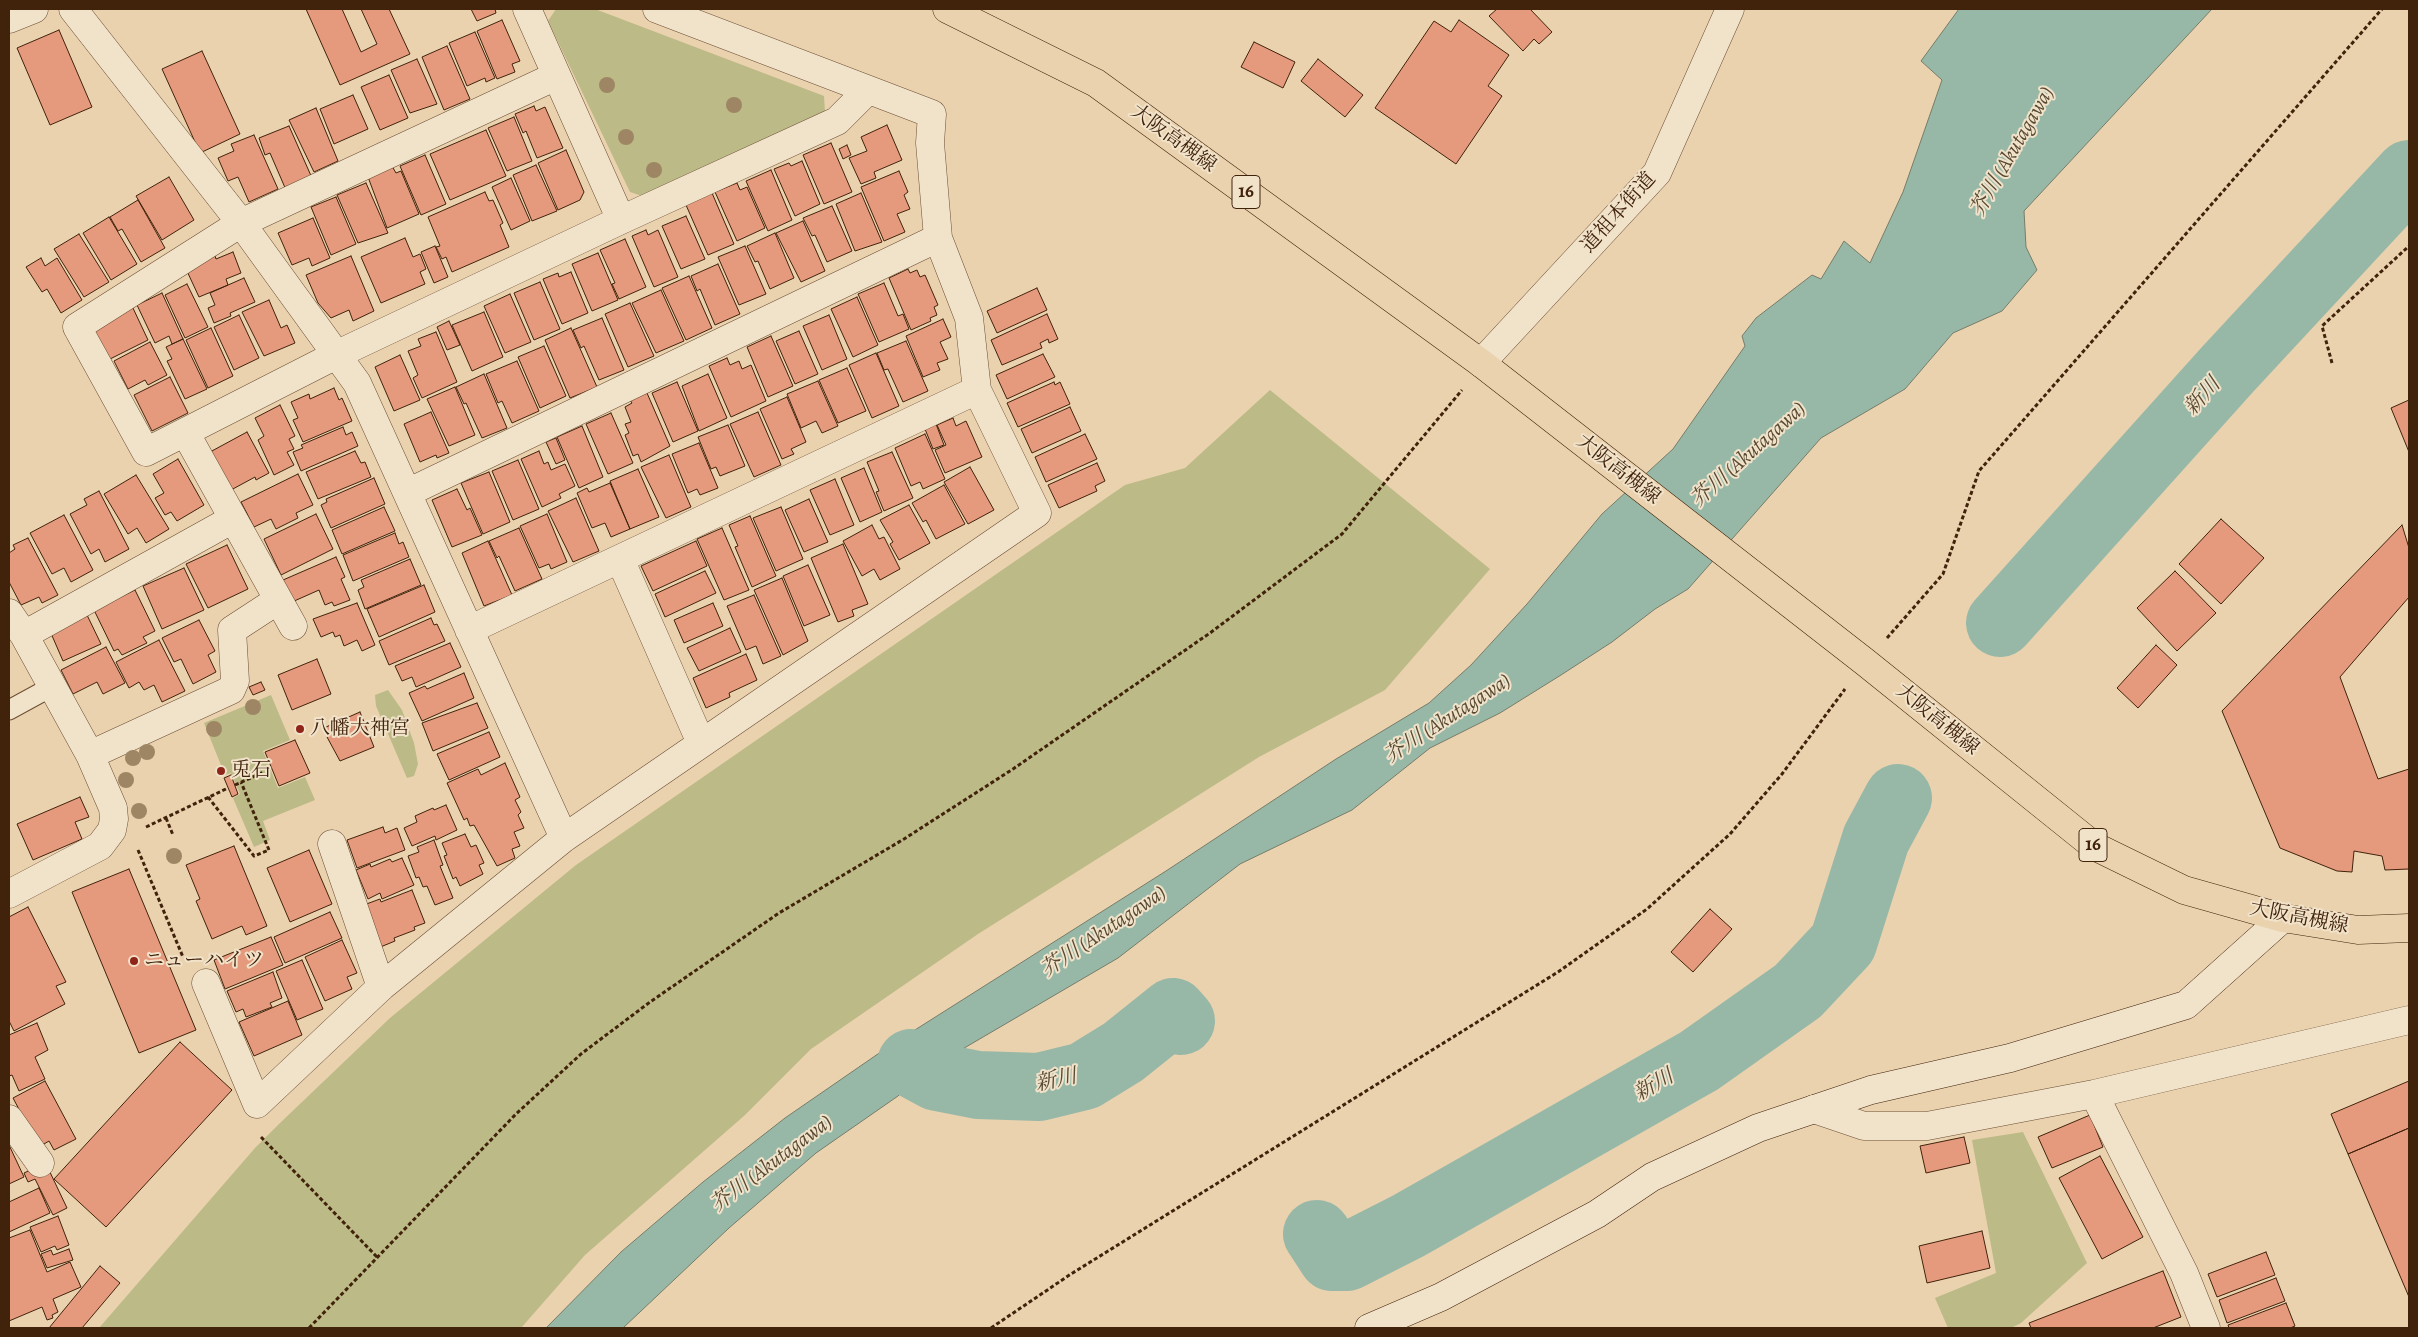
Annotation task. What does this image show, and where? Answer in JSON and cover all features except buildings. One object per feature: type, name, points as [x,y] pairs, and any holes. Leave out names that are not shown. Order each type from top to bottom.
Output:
[{"type":"main road","name":"大阪高槻線","points":[[946,9],[1096,83],[1481,363],[1866,662],[2094,846],[2184,890],[2283,918],[2358,930],[2409,928]]},
{"type":"street","points":[[9,19],[34,9]]},
{"type":"street","points":[[73,9],[241,223],[358,383],[564,838]]},
{"type":"street","points":[[527,9],[621,220]]},
{"type":"street","points":[[206,983],[257,1104],[382,987],[564,838],[1037,513],[977,390],[969,318],[938,238],[930,143],[932,114],[658,9]]},
{"type":"street","name":"道祖本街道","points":[[1481,363],[1657,173],[1730,9]]},
{"type":"street","points":[[556,76],[241,223],[77,327],[146,452],[338,354],[836,121],[868,90]]},
{"type":"street","points":[[407,493],[938,238]]},
{"type":"street","points":[[469,630],[977,390]]},
{"type":"street","points":[[185,432],[293,626]]},
{"type":"street","points":[[24,636],[233,519]]},
{"type":"street","points":[[620,559],[701,743]]},
{"type":"street","points":[[90,755],[231,690],[235,681],[232,630],[278,600]]},
{"type":"street","points":[[9,613],[53,686],[90,755],[113,808],[112,830],[100,846],[9,894]]},
{"type":"street","points":[[332,844],[382,987]]},
{"type":"street","points":[[1369,1328],[1441,1297],[1588,1218],[1652,1177],[1758,1128],[1871,1090],[2010,1058],[2186,1005],[2283,918]]},
{"type":"street","points":[[1814,1109],[1864,1126],[1927,1126],[2094,1094],[2409,1020]]},
{"type":"street","points":[[2094,1094],[2184,1273],[2206,1328]]},
{"type":"street","points":[[9,1119],[40,1163]]},
{"type":"lane","points":[[9,710],[53,686]]},
{"type":"path","points":[[991,1328],[1071,1274],[1558,972],[1647,909],[1730,834],[1782,774],[1866,662],[1942,574],[1979,471],[2382,9]]},
{"type":"path","points":[[2332,363],[2322,326],[2409,246]]},
{"type":"path","points":[[309,1328],[516,1114],[581,1054],[650,1002],[779,913],[904,839],[1013,769],[1210,633],[1342,534],[1450,406],[1481,363]]},
{"type":"path","points":[[235,785],[264,772]]},
{"type":"path","points":[[208,797],[254,856],[269,850],[241,782]]},
{"type":"path","points":[[173,834],[166,818],[228,788]]},
{"type":"path","points":[[134,842],[186,963]]},
{"type":"path","points":[[257,1104],[251,1126],[377,1257]]},
{"type":"shaded area","points":[[556,9],[595,9],[824,96],[825,112],[648,198],[630,192],[548,21]]},
{"type":"shaded area","points":[[1270,390],[1490,569],[1385,690],[1259,757],[978,934],[811,1049],[745,1115],[585,1255],[521,1328],[99,1328],[255,1148],[280,1123],[390,1018],[576,865],[1125,485],[1185,468]]},
{"type":"shaded area","points":[[388,690],[402,710],[414,743],[418,764],[414,776],[407,778],[376,706],[375,695]]},
{"type":"shaded area","points":[[271,695],[290,740],[263,751],[278,788],[305,777],[315,800],[263,821],[270,840],[254,847],[233,798],[240,794],[231,773],[225,775],[204,723]]},
{"type":"shaded area","points":[[2023,1132],[2087,1263],[2021,1323],[2011,1328],[1948,1328],[1935,1298],[1996,1273],[1972,1140]]},
{"type":"water","name":"芥川 (Akutagawa)","points":[[1959,9],[2212,9],[2024,211],[2026,247],[2037,270],[2002,311],[1953,333],[1905,389],[1821,438],[1688,589],[1655,609],[1612,642],[1500,713],[1430,748],[1352,810],[1240,864],[1118,958],[925,1071],[898,1096],[816,1153],[729,1228],[623,1328],[546,1328],[621,1252],[703,1182],[785,1118],[888,1047],[1166,871],[1336,759],[1429,703],[1471,665],[1527,604],[1602,514],[1673,449],[1745,346],[1742,336],[1756,318],[1812,275],[1821,279],[1844,241],[1870,263],[1903,192],[1942,80],[1921,61]]},
{"type":"waterway","name":"新川","points":[[2000,623],[2227,370],[2409,174]]},
{"type":"waterway","name":"新川","points":[[1317,1234],[1332,1257],[1347,1257],[1408,1226],[1699,1061],[1798,991],[1843,943],[1876,839],[1898,798]]},
{"type":"waterway","name":"新川","points":[[911,1063],[937,1077],[978,1085],[1039,1087],[1084,1076],[1123,1052],[1173,1012],[1181,1021]]},
{"type":"place","name":"八幡大神宮","points":[[300,729]]},
{"type":"place","name":"兎石","points":[[221,771]]},
{"type":"place","name":"ニューハイツ","points":[[134,961]]}]
